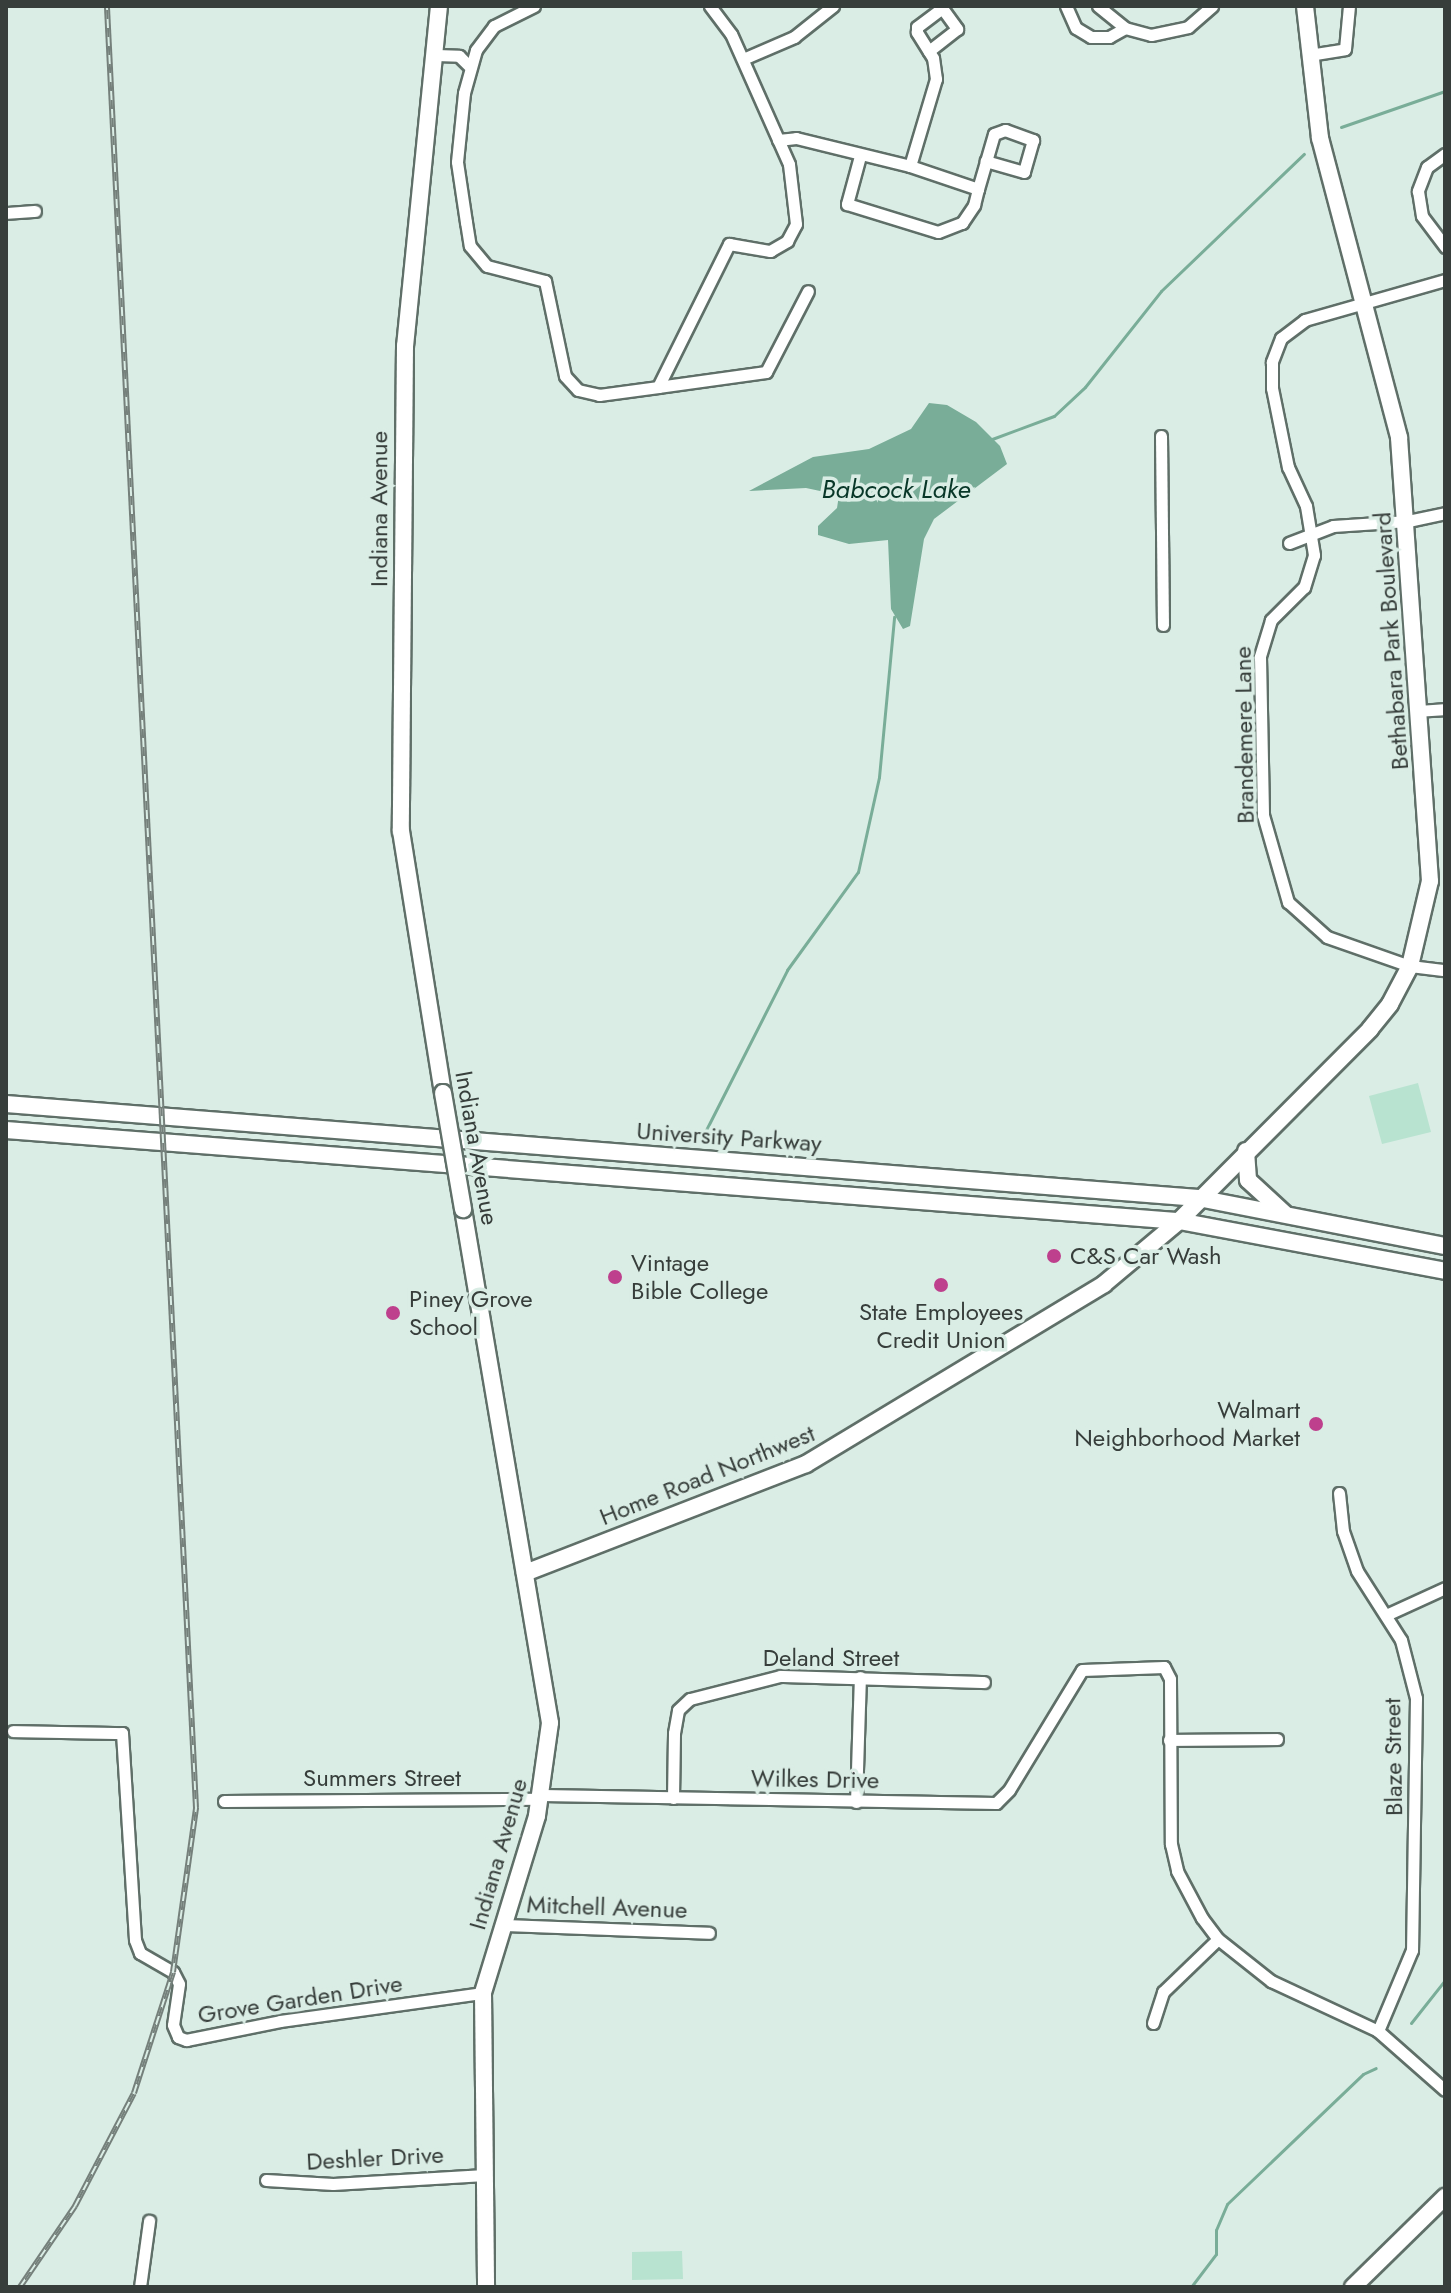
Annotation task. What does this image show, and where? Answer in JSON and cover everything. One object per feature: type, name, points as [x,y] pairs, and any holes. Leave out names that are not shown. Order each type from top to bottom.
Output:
[{"type":"main road","name":"Indiana Avenue","points":[[439,6],[443,57],[404,369],[401,831],[549,1706],[542,1797],[483,1993],[486,2287]]},
{"type":"main road","name":"Bethabara Park Boulevard","points":[[1198,1198],[1370,1029],[1390,1004],[1410,966],[1430,881],[1417,711],[1408,521],[1399,437],[1320,138],[1305,6]]},
{"type":"main road","name":"University Parkway","points":[[6,1104],[1198,1198],[1445,1246]]},
{"type":"main road","name":"University Parkway","points":[[6,1130],[1179,1221],[1445,1271]]},
{"type":"main road","points":[[1246,1151],[1248,1180],[1285,1214]]},
{"type":"main road","name":"Home Road Northwest","points":[[525,1573],[806,1464],[1104,1284],[1179,1221],[1198,1198]]},
{"type":"main road","points":[[1359,2285],[1445,2197]]},
{"type":"street","points":[[534,6],[486,33],[469,65],[457,162],[474,254],[496,270],[545,281],[561,365],[578,390],[599,395],[766,372],[808,291]]},
{"type":"street","points":[[658,387],[729,244],[770,251],[792,234],[798,216],[793,175],[743,59],[710,6]]},
{"type":"street","points":[[743,59],[802,33],[833,6]]},
{"type":"street","points":[[1066,6],[1076,28],[1091,37],[1109,37],[1125,28]]},
{"type":"street","points":[[1098,6],[1125,28],[1151,35],[1177,32],[1212,6]]},
{"type":"street","points":[[1309,55],[1345,49],[1349,6]]},
{"type":"street","points":[[910,166],[936,79],[929,51]]},
{"type":"street","points":[[443,57],[459,56],[469,65]]},
{"type":"street","points":[[860,156],[847,204],[918,230],[938,232],[962,223],[978,189],[986,161],[994,134],[1005,130],[1033,140],[1024,172],[986,161]]},
{"type":"street","points":[[778,140],[796,138],[910,166],[978,189]]},
{"type":"street","points":[[1445,154],[1427,167],[1418,191],[1422,216],[1445,247]]},
{"type":"street","points":[[6,213],[35,211]]},
{"type":"street","name":"Brandemere Lane","points":[[1445,280],[1293,326],[1272,362],[1284,451],[1311,534],[1314,555],[1309,580],[1271,620],[1260,657],[1266,832],[1285,894],[1304,922],[1327,937],[1410,966],[1445,970]]},
{"type":"street","points":[[1161,436],[1163,625]]},
{"type":"street","points":[[1289,543],[1346,524],[1408,521],[1445,513]]},
{"type":"street","points":[[1417,711],[1445,709]]},
{"type":"street","name":"Blaze Street","points":[[1339,1493],[1343,1531],[1357,1571],[1386,1615],[1405,1652],[1416,1698],[1412,1950],[1378,2031]]},
{"type":"street","points":[[1386,1615],[1445,1588]]},
{"type":"street","name":"Wilkes Drive","points":[[542,1797],[996,1803],[1082,1670],[1164,1667],[1170,1679],[1169,1740]]},
{"type":"street","points":[[856,1802],[860,1677]]},
{"type":"street","name":"Deland Street","points":[[673,1798],[674,1733],[678,1710],[690,1699],[754,1679],[860,1677],[984,1682]]},
{"type":"street","name":"Grove Garden Drive","points":[[13,1731],[122,1733],[135,1940],[140,1953],[173,1972],[179,1984],[173,2025],[178,2037],[186,2040],[280,2021],[483,1993]]},
{"type":"street","points":[[1277,1739],[1169,1740],[1169,1819],[1177,1871],[1218,1939],[1271,1981],[1378,2031],[1445,2090]]},
{"type":"street","name":"Summers Street","points":[[224,1801],[542,1797]]},
{"type":"street","name":"Mitchell Avenue","points":[[504,1925],[709,1933]]},
{"type":"street","points":[[1153,2023],[1163,1992],[1218,1939]]},
{"type":"street","name":"Deshler Drive","points":[[266,2180],[333,2184],[485,2175]]},
{"type":"street","points":[[140,2287],[149,2221]]},
{"type":"shaded area","points":[[1418,1083],[1431,1132],[1382,1144],[1369,1096]]},
{"type":"shaded area","points":[[682,2251],[683,2279],[632,2280],[632,2252]]},
{"type":"water","name":"Babcock Lake","points":[[929,403],[947,405],[976,422],[1000,446],[1007,464],[934,519],[924,539],[910,626],[903,629],[891,609],[888,540],[849,544],[818,535],[818,526],[837,508],[839,495],[806,488],[749,491],[813,457],[869,449],[911,429]]},
{"type":"waterway","points":[[1341,127],[1445,91]]},
{"type":"waterway","points":[[992,439],[1054,416],[1085,387],[1161,291],[1304,154]]},
{"type":"waterway","points":[[706,1130],[787,970],[858,872],[879,777],[894,617]]},
{"type":"waterway","points":[[1411,2023],[1445,1980]]},
{"type":"waterway","points":[[1191,2287],[1216,2254],[1216,2230],[1227,2204],[1363,2074],[1376,2068]]},
{"type":"railway","points":[[20,2287],[75,2206],[134,2093],[173,1972],[196,1808],[107,6]]},
{"type":"place","name":"C&S Car Wash","points":[[1054,1256]]},
{"type":"place","name":"Vintage Bible College","points":[[615,1277]]},
{"type":"place","name":"State Employees Credit Union","points":[[941,1285]]},
{"type":"place","name":"Piney Grove School","points":[[393,1313]]},
{"type":"place","name":"Walmart Neighborhood Market","points":[[1316,1424]]}]
